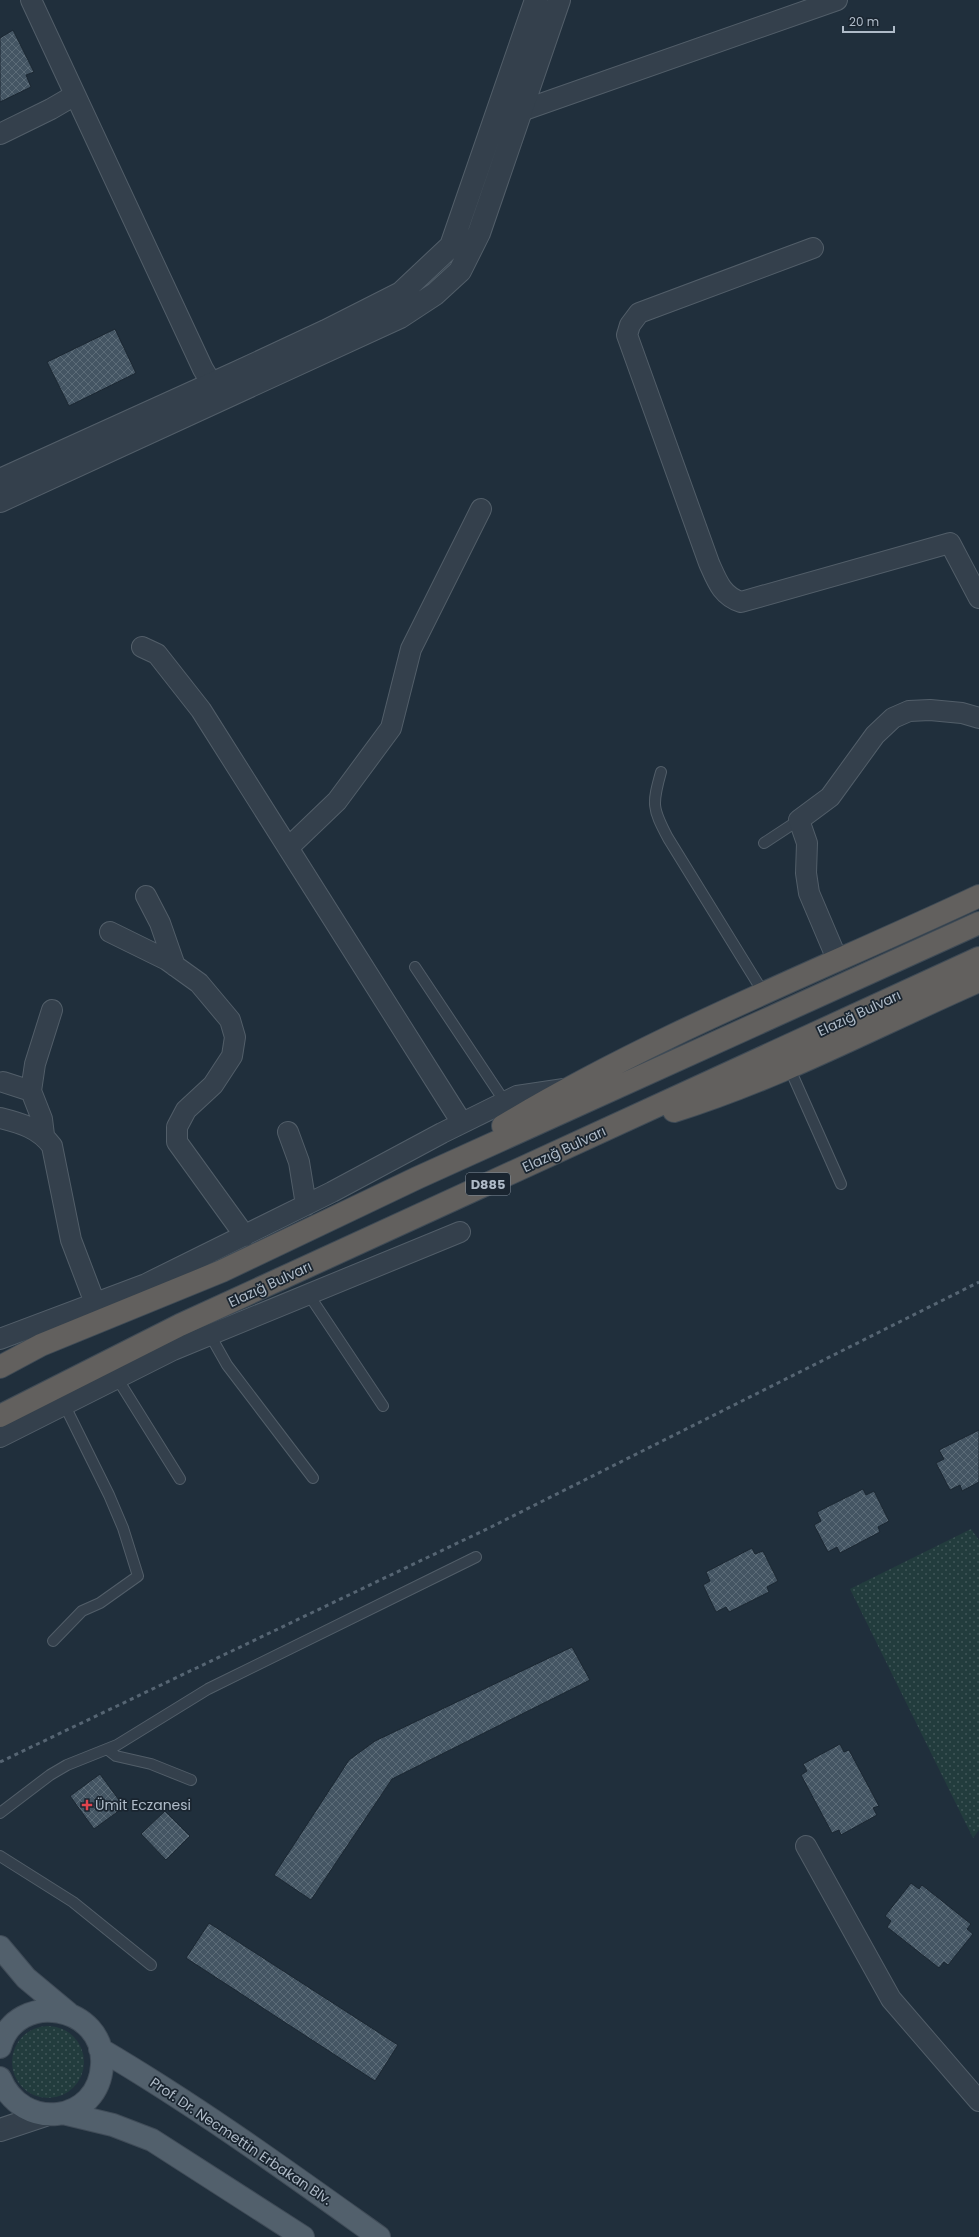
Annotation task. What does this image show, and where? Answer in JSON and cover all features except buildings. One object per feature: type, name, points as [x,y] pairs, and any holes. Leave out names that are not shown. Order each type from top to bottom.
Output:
[{"type":"highway","points":[[417,1178],[564,1089],[763,992],[979,896]]},
{"type":"highway","name":"D885","points":[[0,1366],[41,1345],[222,1271],[417,1178],[979,924]]},
{"type":"highway","name":"Elazığ Bulvarı","points":[[0,1416],[180,1325],[979,958]]},
{"type":"highway","points":[[591,1137],[718,1098],[856,1039],[907,1012],[979,981]]},
{"type":"main road","points":[[0,1946],[26,1978],[68,2013],[82,2021],[94,2033],[100,2049],[102,2065],[99,2081],[90,2096],[78,2107],[54,2114]]},
{"type":"main road","points":[[0,2042],[10,2028],[22,2018],[37,2012],[52,2010],[68,2013]]},
{"type":"main road","name":"Prof. Dr. Necmettin Erbakan Blv.","points":[[100,2049],[160,2084],[379,2237]]},
{"type":"main road","points":[[0,2078],[4,2090],[15,2102],[29,2111],[113,2125],[152,2140],[303,2237]]},
{"type":"street","points":[[31,0],[203,369],[212,384]]},
{"type":"street","points":[[0,480],[326,331],[401,293],[451,246],[536,0]]},
{"type":"street","points":[[0,501],[400,316],[435,294],[460,271],[479,233],[559,0]]},
{"type":"street","points":[[521,111],[837,0]]},
{"type":"street","points":[[0,134],[51,109],[75,95]]},
{"type":"street","points":[[813,248],[639,313],[630,325],[627,335],[709,564],[722,590],[731,599],[741,602],[950,543],[979,598]]},
{"type":"street","points":[[288,848],[337,801],[391,728],[411,649],[482,509]]},
{"type":"street","points":[[142,647],[157,654],[201,710],[462,1123]]},
{"type":"street","points":[[837,959],[809,893],[806,873],[807,843],[798,820],[830,797],[875,735],[893,718],[909,711],[930,710],[962,713],[979,718]]},
{"type":"street","points":[[146,896],[160,923],[175,966]]},
{"type":"street","points":[[110,932],[175,966],[199,983],[230,1020],[235,1037],[232,1056],[213,1085],[186,1110],[177,1127],[178,1142],[245,1236]]},
{"type":"street","points":[[44,1135],[42,1119],[31,1091],[35,1064],[52,1010]]},
{"type":"street","points":[[3,1082],[31,1091]]},
{"type":"street","points":[[0,1339],[146,1284],[245,1236],[517,1096],[564,1089]]},
{"type":"street","points":[[0,1118],[22,1124],[44,1135],[52,1146],[70,1240],[95,1304]]},
{"type":"street","points":[[288,1132],[299,1162],[306,1205]]},
{"type":"street","points":[[0,1437],[173,1350],[460,1232]]},
{"type":"street","points":[[806,1846],[891,1999],[979,2101]]},
{"type":"street","points":[[0,2130],[54,2114]]},
{"type":"lane","points":[[661,772],[654,797],[656,814],[668,838],[763,992]]},
{"type":"lane","points":[[764,843],[798,820]]},
{"type":"lane","points":[[415,967],[505,1102]]},
{"type":"lane","points":[[789,1068],[841,1184]]},
{"type":"lane","points":[[309,1295],[383,1406]]},
{"type":"lane","points":[[210,1335],[227,1366],[313,1478]]},
{"type":"lane","points":[[117,1378],[180,1479]]},
{"type":"lane","points":[[53,1641],[82,1611],[100,1603],[138,1576],[123,1528],[110,1495],[64,1404]]},
{"type":"lane","points":[[0,1813],[50,1775],[67,1765],[107,1749],[208,1689],[476,1557]]},
{"type":"lane","points":[[107,1749],[116,1756],[151,1764],[191,1780]]},
{"type":"lane","points":[[0,1856],[72,1902],[151,1965]]},
{"type":"green space","points":[[971,1529],[979,1540],[979,1830],[973,1838],[850,1589]]},
{"type":"green space","points":[[48,2026],[68,2032],[78,2042],[84,2062],[78,2082],[68,2092],[48,2098],[28,2092],[18,2082],[12,2062],[18,2042],[28,2032]]},
{"type":"railway","points":[[0,1762],[491,1527],[979,1282]]},
{"type":"place","name":"Ümit Eczanesi","points":[[87,1805]]}]
